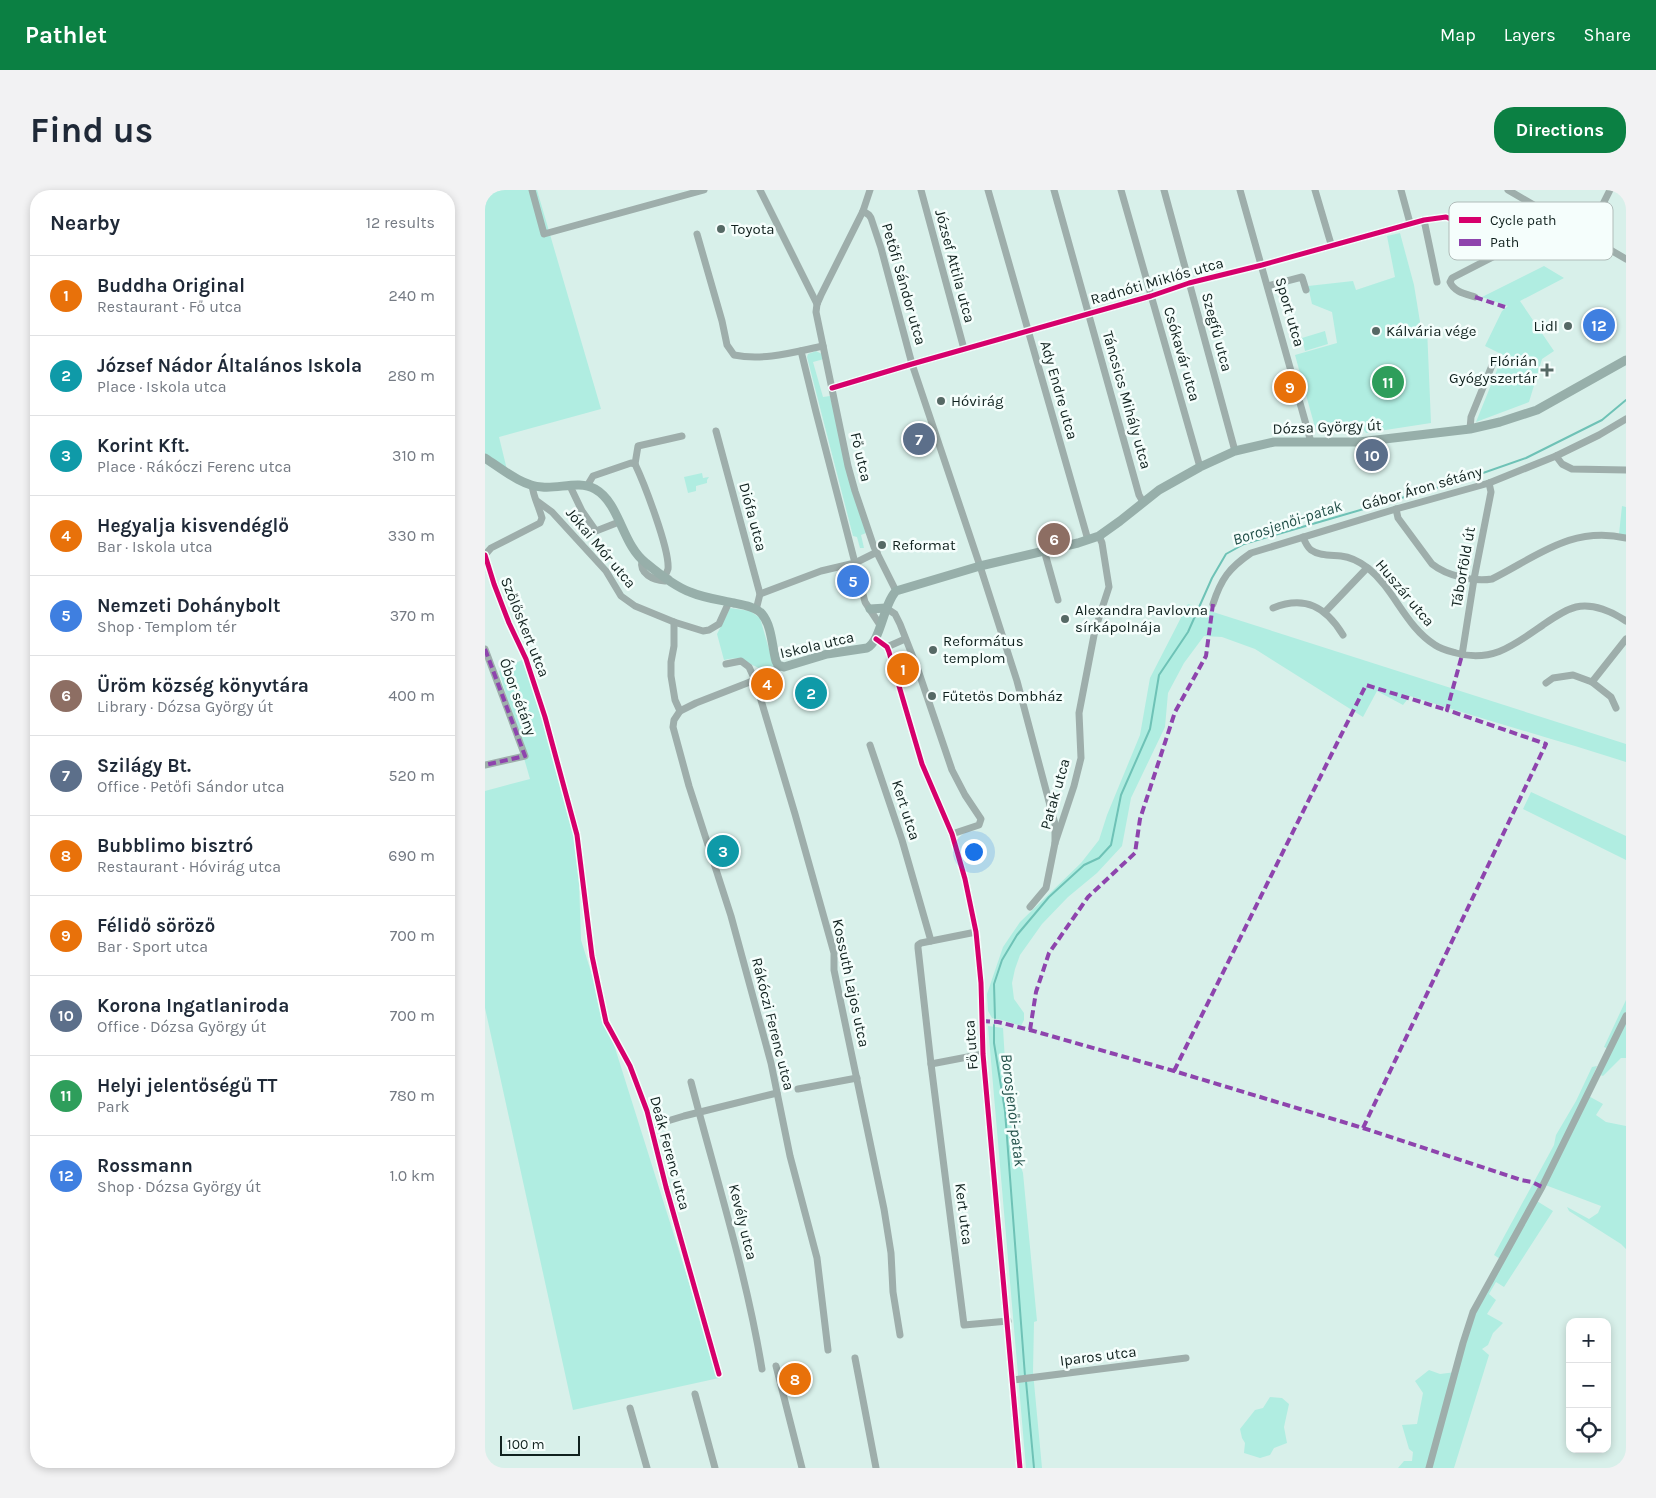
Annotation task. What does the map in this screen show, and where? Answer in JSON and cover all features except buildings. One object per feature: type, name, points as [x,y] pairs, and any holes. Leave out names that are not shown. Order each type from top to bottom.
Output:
[{"type":"main road","name":"Dózsa György út","points":[[896,591],[980,566],[1099,536],[1169,483],[1235,451],[1274,442],[1359,442],[1470,429],[1501,422],[1537,410],[1626,360]]},
{"type":"main road","points":[[485,458],[523,482],[541,488],[587,486],[595,489],[610,505],[631,546],[642,560],[688,592],[759,612],[766,621],[776,662],[780,666]]},
{"type":"main road","points":[[876,639],[886,608],[896,591]]},
{"type":"main road","points":[[871,609],[886,608]]},
{"type":"main road","name":"Iskola utca","points":[[780,666],[791,665],[827,654],[867,648],[876,639]]},
{"type":"street","points":[[532,190],[544,234],[704,190]]},
{"type":"street","points":[[760,190],[817,304],[863,211],[870,190]]},
{"type":"street","name":"József Attila utca","points":[[921,190],[964,349]]},
{"type":"street","name":"Ady Endre utca","points":[[988,190],[1087,540]]},
{"type":"street","name":"Táncsics Mihály utca","points":[[1054,190],[1139,495],[1143,502]]},
{"type":"street","name":"Csókavár utca","points":[[1121,190],[1200,467]]},
{"type":"street","name":"Szegfű utca","points":[[1164,190],[1235,451]]},
{"type":"street","name":"Sport utca","points":[[1241,190],[1311,442]]},
{"type":"street","points":[[1315,190],[1331,244]]},
{"type":"street","points":[[1401,190],[1410,223]]},
{"type":"street","points":[[1604,202],[1610,190]]},
{"type":"street","points":[[1513,191],[1529,202]]},
{"type":"street","name":"Petőfi Sándor utca","points":[[863,211],[871,218],[881,248],[912,364],[980,566],[1019,690],[1055,824],[1055,843]]},
{"type":"street","name":"Radnóti Miklós utca","points":[[833,388],[1028,330],[1151,296],[1189,283],[1262,265],[1410,223],[1440,217],[1449,218]]},
{"type":"street","points":[[1424,220],[1437,282]]},
{"type":"street","points":[[697,234],[727,345],[734,355],[745,357],[777,356],[823,346]]},
{"type":"street","points":[[1613,251],[1626,259]]},
{"type":"street","points":[[1475,298],[1458,291],[1452,287],[1450,282],[1453,278],[1487,260]]},
{"type":"street","points":[[1268,286],[1303,277],[1306,290]]},
{"type":"street","name":"Fő utca","points":[[817,304],[817,320],[833,388],[848,466],[877,552],[896,591]]},
{"type":"street","name":"Fő utca","points":[[801,350],[863,597],[880,625]]},
{"type":"street","points":[[1470,429],[1471,417],[1495,358]]},
{"type":"street","name":"Gábor Áron sétány","points":[[1213,604],[1218,586],[1234,566],[1251,553],[1489,483],[1556,456],[1607,432],[1626,418]]},
{"type":"street","name":"Diófa utca","points":[[716,431],[760,594]]},
{"type":"street","points":[[667,578],[668,563],[659,524],[635,464],[638,446],[682,436]]},
{"type":"street","points":[[1556,456],[1562,464],[1571,469],[1626,470]]},
{"type":"street","points":[[587,486],[593,476],[631,463],[635,464]]},
{"type":"street","name":"Táborföld út","points":[[1462,655],[1491,492],[1489,483]]},
{"type":"street","points":[[485,555],[491,548],[540,523],[542,518],[532,485]]},
{"type":"street","points":[[570,486],[582,511],[596,531],[619,522]]},
{"type":"street","name":"Jókai Mór utca","points":[[537,501],[552,512],[606,571],[621,596],[635,606],[699,631],[709,630],[719,624],[729,602]]},
{"type":"street","points":[[1396,509],[1398,518],[1432,564],[1439,570],[1483,581],[1492,580],[1543,550],[1581,536],[1599,534],[1626,538]]},
{"type":"street","name":"Patak utca","points":[[1030,907],[1046,888],[1055,843],[1081,758],[1079,713],[1095,630],[1109,587],[1099,536]]},
{"type":"street","name":"Huszár utca","points":[[1303,537],[1310,549],[1315,552],[1351,558],[1367,568],[1388,590],[1411,624],[1424,637],[1441,648],[1462,655],[1474,657],[1488,656],[1503,650],[1517,643],[1556,616],[1576,607],[1593,607],[1626,621]]},
{"type":"street","points":[[1044,550],[1058,600]]},
{"type":"street","points":[[755,610],[760,594],[821,571],[855,563],[877,552]]},
{"type":"street","name":"Szőlőskert utca","points":[[485,555],[509,624],[526,659],[551,737]]},
{"type":"street","points":[[1325,612],[1367,568]]},
{"type":"street","points":[[1273,608],[1292,602],[1303,603],[1317,608],[1325,612],[1343,635]]},
{"type":"street","points":[[886,608],[895,614],[900,624],[918,670],[952,770],[965,795],[981,819],[979,825],[952,834]]},
{"type":"street","points":[[673,622],[674,646],[671,676],[675,700],[680,711]]},
{"type":"street","points":[[876,639],[887,647],[905,639]]},
{"type":"street","points":[[1592,682],[1626,639]]},
{"type":"street","name":"Fő utca","points":[[887,647],[922,764],[952,834],[965,879],[976,932],[981,983],[983,1054],[1020,1468]]},
{"type":"street","name":"Óbor sétány","points":[[485,648],[525,756],[485,765]]},
{"type":"street","name":"Kossuth Lajos utca","points":[[726,664],[741,662],[749,667],[755,680],[834,953],[834,970],[890,1244],[893,1292],[900,1336]]},
{"type":"street","name":"Iskola utca","points":[[680,711],[755,680],[780,666]]},
{"type":"street","points":[[1546,683],[1553,678],[1573,675],[1592,682],[1611,696],[1616,708]]},
{"type":"street","name":"Rákóczi Ferenc utca","points":[[680,711],[674,720],[675,738],[731,916],[771,1063],[790,1156],[817,1258],[828,1350]]},
{"type":"street","name":"Deák Ferenc utca","points":[[551,737],[577,835],[592,956],[606,1022],[630,1066],[647,1111],[666,1187],[719,1374]]},
{"type":"street","name":"Kert utca","points":[[870,745],[902,840],[931,941],[918,944],[918,948],[964,1325],[1007,1321]]},
{"type":"street","points":[[931,941],[976,932]]},
{"type":"street","points":[[1429,1468],[1473,1312],[1543,1187],[1626,1016]]},
{"type":"street","points":[[931,1064],[983,1054]]},
{"type":"street","points":[[798,1089],[857,1078]]},
{"type":"street","name":"Kevély utca","points":[[691,1082],[733,1233],[756,1331],[762,1369]]},
{"type":"street","points":[[651,1126],[777,1093]]},
{"type":"street","points":[[855,1358],[876,1468]]},
{"type":"street","name":"Iparos utca","points":[[1013,1380],[1186,1358]]},
{"type":"street","points":[[776,1366],[802,1468]]},
{"type":"street","points":[[695,1394],[715,1468]]},
{"type":"street","points":[[630,1408],[647,1468]]},
{"type":"green space","points":[[485,190],[537,190],[601,409],[499,437],[509,478],[485,463]]},
{"type":"green space","points":[[1400,233],[1414,285],[1421,328],[1427,328],[1431,423],[1366,433],[1357,420],[1316,431],[1295,355],[1337,343],[1332,312],[1312,304],[1308,286],[1353,281],[1356,290],[1395,277],[1387,236]]},
{"type":"green space","points":[[1544,266],[1564,278],[1520,301],[1554,351],[1542,359],[1529,402],[1476,422],[1503,355],[1485,346],[1502,311],[1508,306],[1482,297]]},
{"type":"green space","points":[[1325,331],[1328,344],[1305,351],[1302,338]]},
{"type":"green space","points":[[816,351],[822,354],[824,359],[813,362],[823,397],[830,396],[866,533],[861,535],[864,548],[860,548],[857,537],[853,536],[807,357],[808,354]]},
{"type":"green space","points":[[702,473],[703,478],[709,477],[707,483],[696,486],[696,491],[688,493],[684,477]]},
{"type":"green space","points":[[1622,506],[1626,507],[1626,536],[1619,534]]},
{"type":"green space","points":[[1188,604],[1626,744],[1626,762],[1410,696],[1403,705],[1377,691],[1363,717],[1255,649],[1222,637],[1204,636],[1184,663],[1168,693],[1165,727],[1131,798],[1122,846],[1097,873],[1068,897],[1042,924],[1020,955],[1012,983],[1014,999],[1024,1013],[1024,1020],[1021,1026],[992,1018],[988,1011],[987,994],[1003,947],[1020,922],[1081,863],[1099,840],[1107,815],[1140,735],[1150,678]]},
{"type":"green space","points":[[730,608],[750,611],[760,618],[773,668],[762,669],[736,658],[724,660],[717,634]]},
{"type":"green space","points":[[522,660],[551,737],[578,853],[581,940],[719,1378],[573,1410],[485,1008],[485,791],[530,779],[499,671]]},
{"type":"green space","points":[[1531,792],[1626,836],[1626,860],[1523,809]]},
{"type":"green space","points":[[1626,1000],[1626,1058],[1621,1058],[1603,1076],[1600,1075],[1611,1050],[1604,1047]]},
{"type":"green space","points":[[988,1026],[1003,1028],[1005,1061],[1014,1095],[1016,1151],[1023,1173],[1037,1321],[1034,1322],[1033,1372],[1042,1468],[1026,1468]]},
{"type":"green space","points":[[1597,1066],[1585,1094],[1603,1104],[1596,1115],[1606,1122],[1626,1126],[1626,1249],[1569,1211],[1567,1207],[1589,1219],[1598,1213],[1601,1206],[1540,1183],[1532,1198],[1553,1211],[1504,1287],[1496,1282],[1489,1294],[1496,1300],[1487,1314],[1503,1323],[1493,1333],[1488,1345],[1482,1349],[1489,1355],[1454,1468],[1398,1468],[1404,1461],[1412,1461],[1413,1452],[1409,1449],[1402,1425],[1417,1424],[1423,1393],[1415,1381],[1429,1370],[1440,1374],[1456,1372],[1477,1309],[1503,1261],[1494,1255],[1554,1145],[1556,1135],[1576,1101],[1592,1067]]},
{"type":"green space","points":[[1270,1397],[1282,1398],[1289,1404],[1284,1427],[1287,1443],[1274,1448],[1270,1455],[1260,1458],[1244,1453],[1245,1443],[1240,1429],[1255,1410],[1263,1408]]},
{"type":"waterway","name":"Borosjenői-patak","points":[[995,1018],[994,984],[1002,960],[1017,935],[1049,897],[1084,865],[1099,858],[1111,845],[1121,795],[1150,729],[1159,675],[1188,632],[1212,578],[1226,554],[1244,544],[1463,480],[1526,458],[1602,420],[1626,400]]},
{"type":"waterway","name":"Borosjenői-patak","points":[[994,1025],[994,1043],[1005,1111],[1025,1376]]},
{"type":"waterway","name":"Borosjenői-patak","points":[[1026,1381],[1034,1468]]},
{"type":"marked path","points":[[1475,297],[1505,307]]},
{"type":"marked path","points":[[1030,1030],[1036,992],[1049,953],[1088,897],[1135,853],[1140,819],[1175,712],[1206,656],[1213,604]]},
{"type":"marked path","points":[[485,649],[525,756],[485,765]]},
{"type":"marked path","points":[[1363,1128],[1546,744],[1447,710],[1462,655]]},
{"type":"marked path","points":[[1174,1071],[1366,685],[1447,710]]},
{"type":"marked path","points":[[982,1021],[998,1022],[1030,1030],[1174,1071],[1363,1128],[1532,1182],[1542,1187]]},
{"type":"cycle path","points":[[832,388],[1151,296],[1189,283],[1262,265],[1424,220],[1449,218]]},
{"type":"cycle path","points":[[485,555],[509,623],[526,659],[545,717],[577,835],[592,956],[606,1022],[630,1066],[647,1111],[666,1187],[719,1374]]},
{"type":"cycle path","points":[[876,639],[887,647],[889,652],[922,764],[952,834],[965,879],[976,932],[981,983],[983,1054],[1020,1468]]},
{"type":"place","name":"Toyota","points":[[721,229]]},
{"type":"place","name":"Rossmann","points":[[1599,325]]},
{"type":"place","name":"Lidl","points":[[1568,326]]},
{"type":"place","name":"Kálvária vége","points":[[1376,331]]},
{"type":"place","name":"Flórián Gyógyszertár","points":[[1547,370]]},
{"type":"place","name":"Helyi jelentőségű TT","points":[[1388,382]]},
{"type":"place","name":"Félidő söröző","points":[[1290,387]]},
{"type":"place","name":"Hóvirág","points":[[941,401]]},
{"type":"place","name":"Szilágy Bt.","points":[[919,439]]},
{"type":"place","name":"Korona Ingatlaniroda","points":[[1372,455]]},
{"type":"place","name":"Üröm község könyvtára","points":[[1054,539]]},
{"type":"place","name":"Reformat","points":[[882,545]]},
{"type":"place","name":"Nemzeti Dohánybolt","points":[[853,581]]},
{"type":"place","name":"Alexandra Pavlovna sírkápolnája","points":[[1065,619]]},
{"type":"place","name":"Református templom","points":[[933,650]]},
{"type":"place","name":"Buddha Original","points":[[903,669]]},
{"type":"place","name":"Hegyalja kisvendéglő","points":[[767,684]]},
{"type":"place","name":"József Nádor Általános Iskola","points":[[811,693]]},
{"type":"place","name":"Fűtetős Dombház","points":[[932,696]]},
{"type":"place","name":"Korint Kft.","points":[[723,851]]},
{"type":"place","name":"Bubblimo bisztró","points":[[795,1379]]}]
